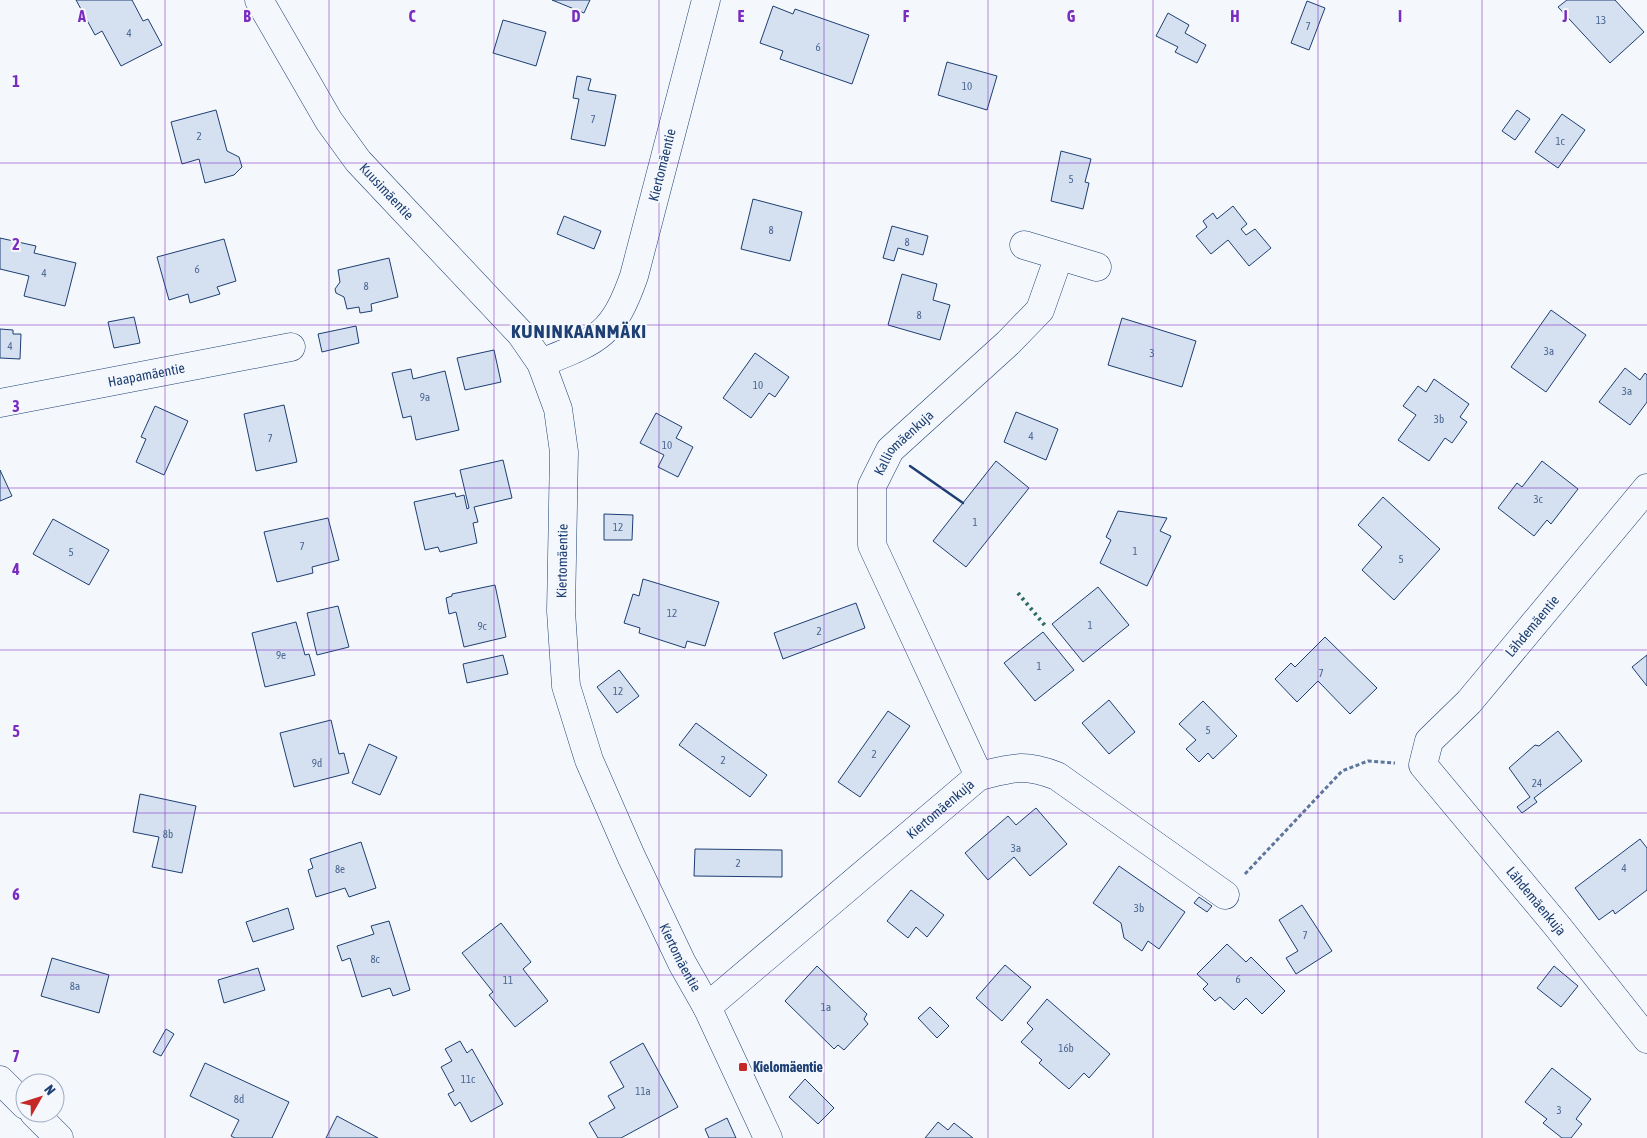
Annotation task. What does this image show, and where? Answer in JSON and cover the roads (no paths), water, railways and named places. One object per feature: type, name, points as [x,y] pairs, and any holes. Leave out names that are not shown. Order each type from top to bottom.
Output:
[{"type":"street","name":"Kuusimäentie","points":[[259,0],[330,121],[358,161],[521,334],[542,363]]},
{"type":"street","name":"Kiertomäentie","points":[[706,0],[634,276],[623,306],[608,328],[590,342],[542,363],[558,409],[564,452],[561,611],[566,686],[589,760],[682,963],[707,1007],[768,1138]]},
{"type":"street","points":[[1024,245],[1097,267]]},
{"type":"street","name":"Kalliomäenkuja","points":[[979,776],[872,545],[872,486],[890,450],[1008,343],[1040,310],[1059,256]]},
{"type":"street","name":"Haapamäentie","points":[[0,403],[291,347]]},
{"type":"street","name":"Lähdemäentie","points":[[1423,765],[1429,741],[1469,702],[1647,488]]},
{"type":"street","name":"Lähdemäenkuja","points":[[1423,765],[1558,927],[1647,1039]]},
{"type":"street","name":"Kiertomäenkuja","points":[[707,1007],[979,776],[1020,766],[1039,769],[1057,776],[1225,895]]},
{"type":"street","points":[[0,1080],[15,1095]]},
{"type":"street","points":[[44,1123],[59,1138]]},
{"type":"place","name":"Kielomäentie","points":[[743,1067]]},
{"type":"district","name":"KUNINKAANMÄKI","points":[[579,331]]}]
